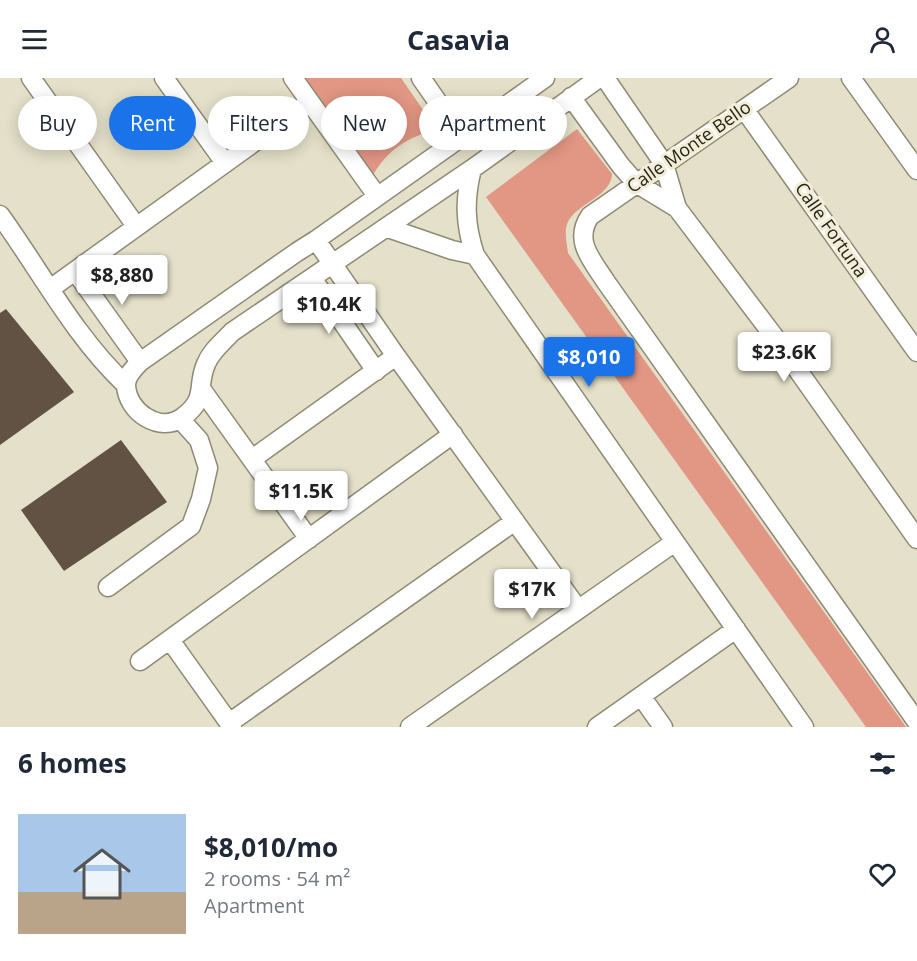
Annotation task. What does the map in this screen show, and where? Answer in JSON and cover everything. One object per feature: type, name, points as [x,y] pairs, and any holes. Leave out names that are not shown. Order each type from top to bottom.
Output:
[{"type":"street","points":[[32,78],[136,226]]},
{"type":"street","points":[[164,78],[225,163]]},
{"type":"street","points":[[293,78],[377,196]]},
{"type":"street","points":[[420,78],[433,96]]},
{"type":"street","points":[[519,96],[544,78]]},
{"type":"street","points":[[0,215],[6,237],[50,289],[92,348],[126,385],[132,403],[156,422],[170,423],[180,418],[197,403],[202,390],[203,374],[211,355],[232,332],[332,263],[388,228],[600,78]]},
{"type":"street","points":[[605,78],[664,164],[677,208],[773,335],[917,539]]},
{"type":"street","name":"Calle Monte Bello","points":[[789,78],[590,216],[584,226],[582,239],[591,259],[917,722]]},
{"type":"street","points":[[851,78],[917,170]]},
{"type":"street","points":[[571,97],[636,183],[677,208]]},
{"type":"street","points":[[50,289],[310,102]]},
{"type":"street","name":"Calle Fortuna","points":[[744,109],[917,352]]},
{"type":"street","points":[[126,385],[130,374],[140,362],[443,150]]},
{"type":"street","points":[[472,169],[466,190],[465,212],[468,234],[475,255],[804,727]]},
{"type":"street","points":[[388,228],[452,250],[475,255]]},
{"type":"street","points":[[316,240],[396,356],[578,609]]},
{"type":"street","points":[[75,271],[140,362]]},
{"type":"street","points":[[312,278],[376,370]]},
{"type":"street","points":[[252,459],[396,356]]},
{"type":"street","points":[[202,390],[309,539]]},
{"type":"street","points":[[108,587],[191,526],[201,499],[208,468],[199,440],[180,418]]},
{"type":"street","points":[[140,661],[453,434]]},
{"type":"street","points":[[170,640],[230,725],[515,520]]},
{"type":"street","points":[[410,727],[675,542]]},
{"type":"street","points":[[597,727],[736,629]]},
{"type":"street","points":[[641,696],[663,727]]},
{"type":"shaded area","points":[[303,78],[401,78],[419,104],[419,135],[407,141],[407,96],[321,96],[321,104]]},
{"type":"shaded area","points":[[577,129],[612,174],[605,190],[569,220],[566,228],[568,253],[906,727],[866,727],[486,197],[549,150],[567,150],[567,136]]},
{"type":"shaded area","points":[[353,150],[394,150],[384,160],[372,177]]},
{"type":"building","points":[[6,309],[74,392],[0,445],[0,313]]},
{"type":"building","points":[[121,440],[167,502],[64,571],[21,510]]}]
